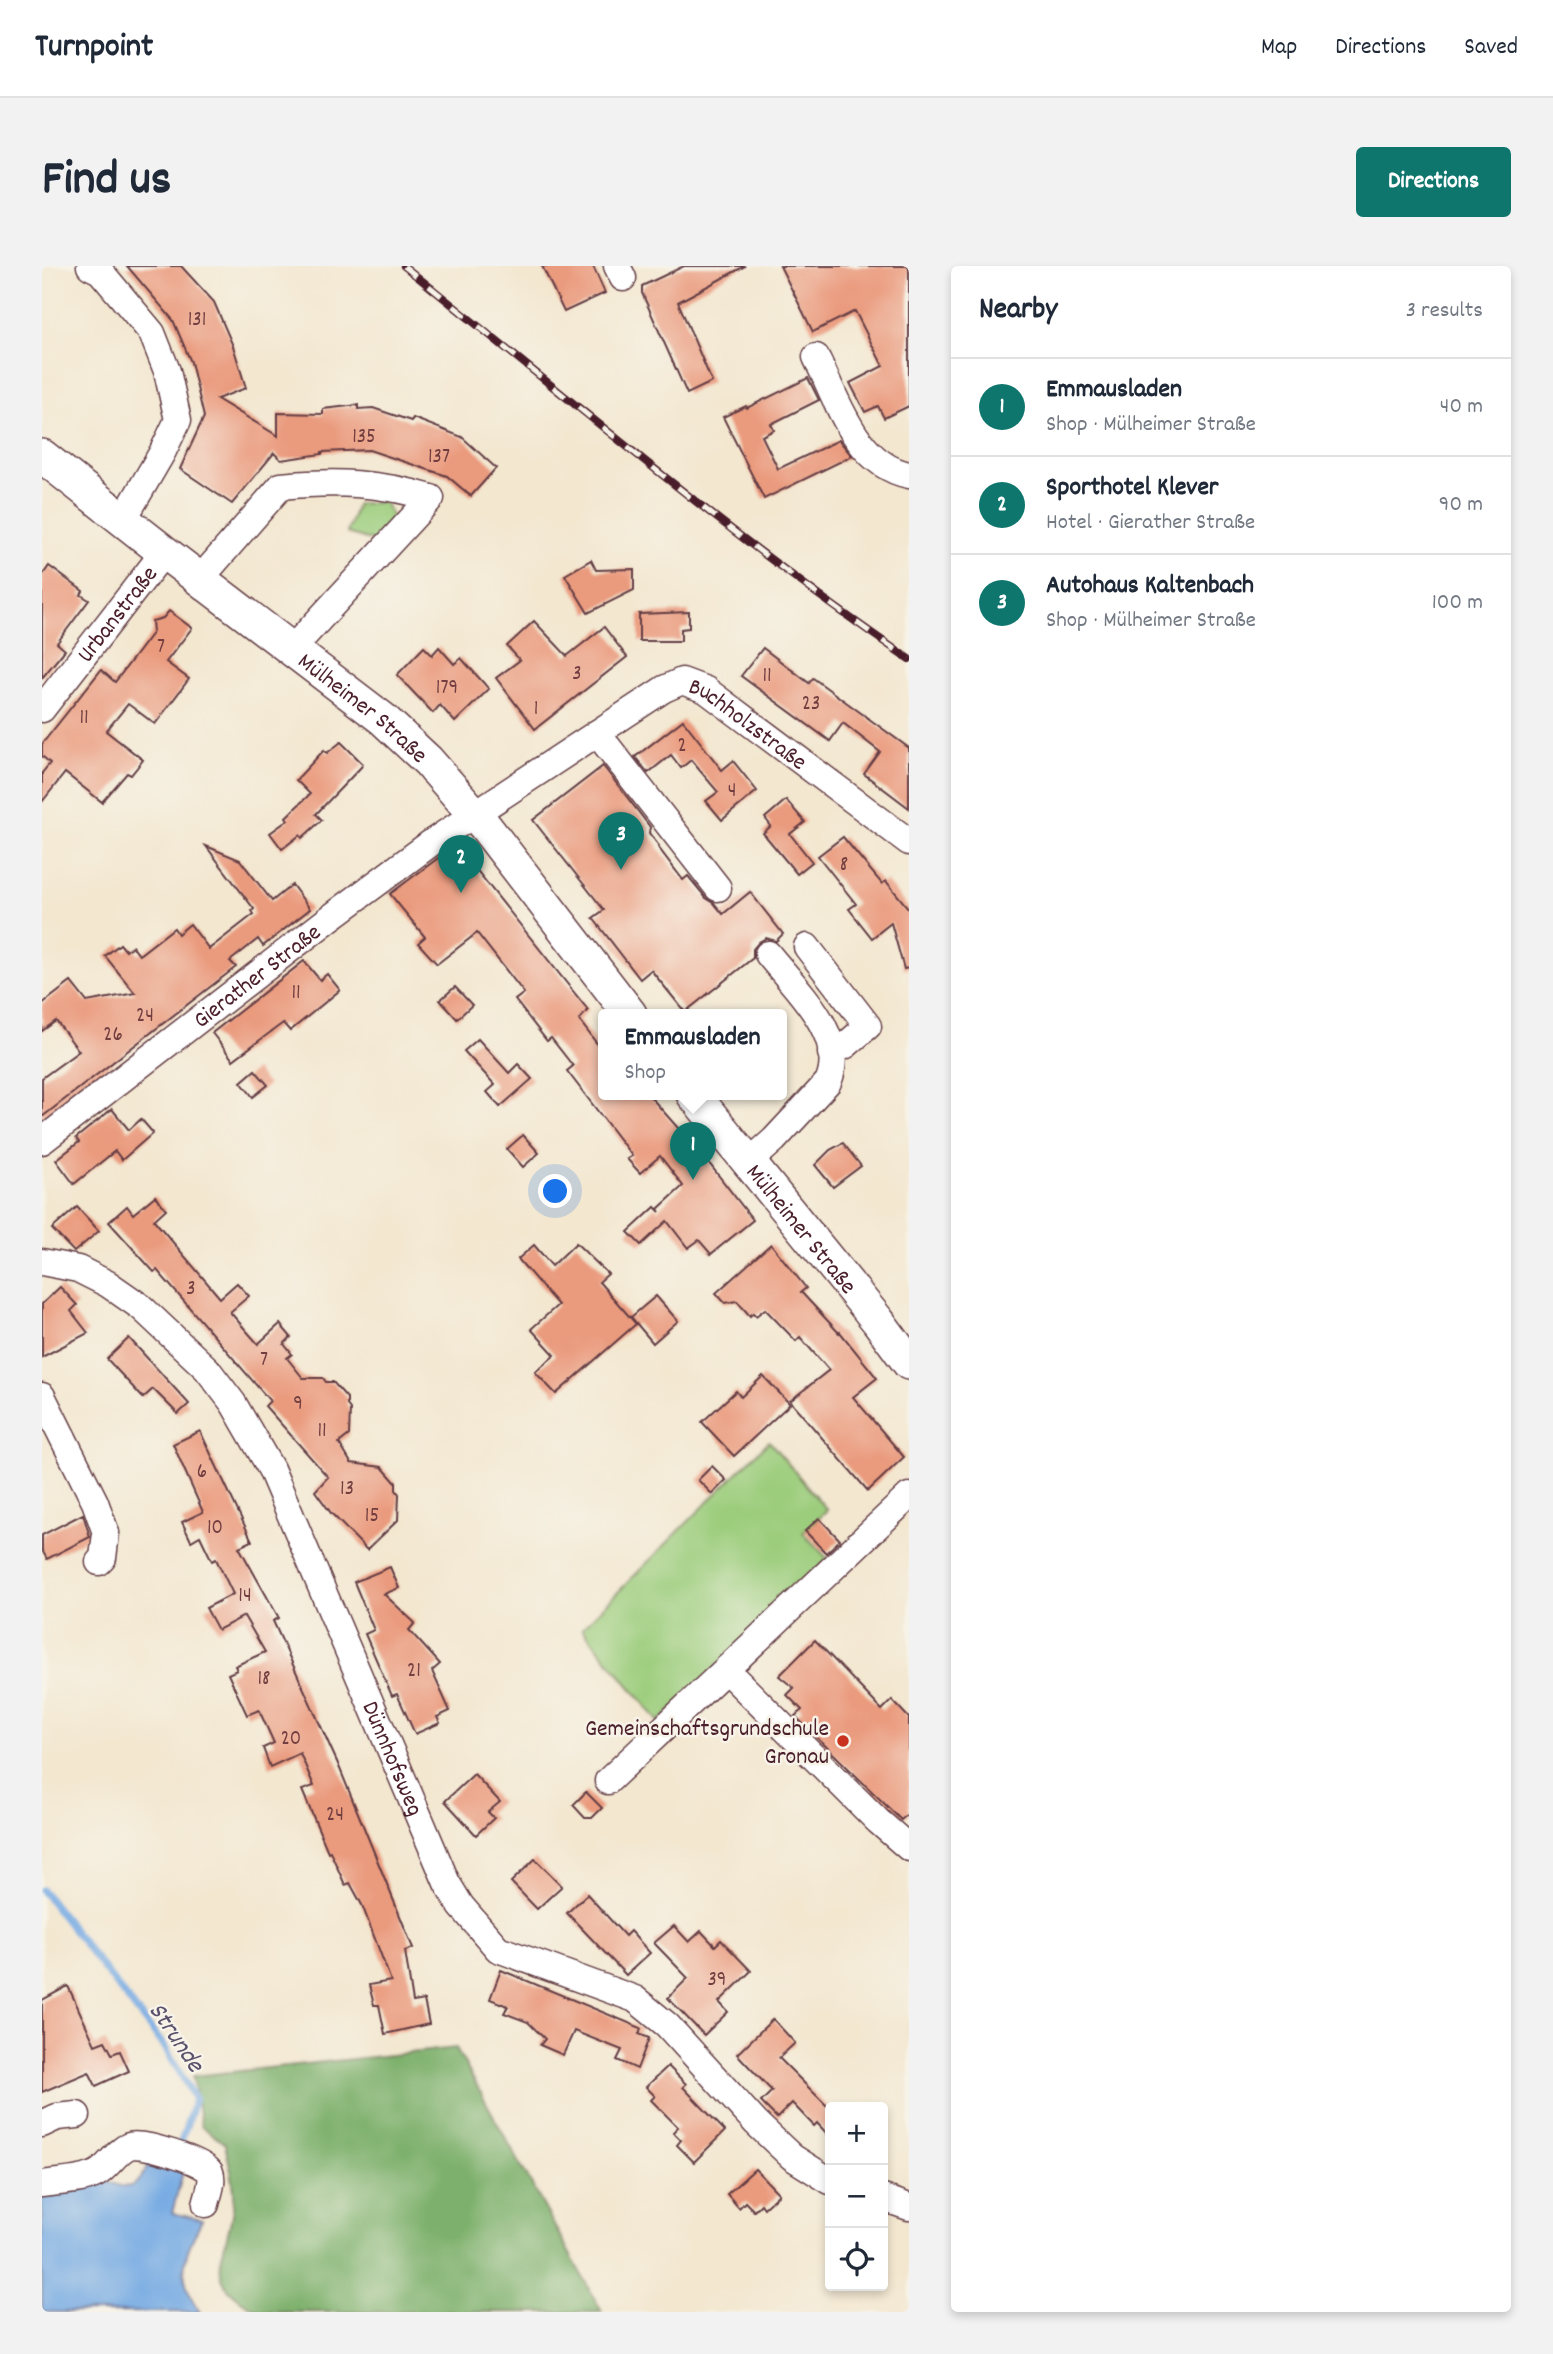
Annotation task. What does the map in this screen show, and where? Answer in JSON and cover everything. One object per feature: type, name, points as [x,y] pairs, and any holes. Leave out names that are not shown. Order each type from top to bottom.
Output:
[{"type":"main road","name":"Mülheimer Straße","points":[[42,456],[383,719],[428,761],[474,813],[626,1009]]},
{"type":"main road","name":"Mülheimer Straße","points":[[698,1100],[878,1321],[909,1363]]},
{"type":"street","points":[[90,266],[100,271],[152,333],[167,371],[178,420],[123,520]]},
{"type":"street","points":[[816,357],[853,433],[885,465],[909,475]]},
{"type":"street","points":[[200,579],[281,486],[345,482],[399,488],[431,498],[292,649]]},
{"type":"street","name":"Urbanstraße","points":[[42,709],[164,552]]},
{"type":"street","name":"Buchholzstraße","points":[[474,813],[664,689],[682,681],[706,690],[909,842]]},
{"type":"street","points":[[597,733],[718,888]]},
{"type":"street","name":"Gierather Straße","points":[[42,1142],[330,918],[474,813]]},
{"type":"street","points":[[807,947],[868,1026],[846,1045],[831,1053]]},
{"type":"street","points":[[748,1163],[774,1140],[828,1082],[831,1074],[830,1041],[824,1024],[768,954]]},
{"type":"street","name":"Dünnhofsweg","points":[[42,1262],[78,1269],[108,1284],[141,1307],[207,1369],[233,1403],[271,1469],[447,1883],[461,1906],[498,1949],[635,1999],[667,2025],[756,2123],[792,2157],[825,2178]]},
{"type":"street","points":[[42,1396],[95,1503],[106,1533],[103,1558],[99,1562]]},
{"type":"street","points":[[608,1781],[909,1496]]},
{"type":"street","points":[[726,1670],[909,1849]]},
{"type":"street","points":[[42,2124],[57,2117],[77,2115]]},
{"type":"street","points":[[42,2184],[97,2174],[126,2147],[143,2145],[200,2163],[209,2169],[212,2178],[206,2204]]},
{"type":"street","points":[[888,2200],[909,2207]]},
{"type":"green space","points":[[384,502],[398,527],[383,544],[347,533],[357,504]]},
{"type":"green space","points":[[769,1441],[827,1510],[803,1533],[828,1559],[659,1722],[582,1628]]},
{"type":"green space","points":[[456,2048],[602,2312],[262,2312],[241,2300],[228,2288],[222,2277],[221,2264],[234,2198],[225,2144],[201,2126],[193,2076]]},
{"type":"water","points":[[150,2159],[183,2172],[172,2213],[202,2220],[184,2266],[187,2288],[200,2312],[42,2312],[42,2192],[107,2180],[129,2186],[135,2184],[143,2175]]},
{"type":"building","points":[[127,266],[181,266],[214,302],[233,346],[246,388],[217,399],[278,436],[278,413],[323,414],[323,409],[358,405],[358,409],[373,408],[411,421],[413,418],[462,437],[496,468],[471,496],[447,476],[369,450],[322,452],[281,460],[274,453],[232,504],[180,469],[204,417],[191,362],[173,320]]},
{"type":"building","points":[[542,266],[593,266],[605,293],[564,312]]},
{"type":"building","points":[[684,266],[745,266],[678,302],[712,382],[687,394],[642,293],[642,286]]},
{"type":"building","points":[[780,266],[909,266],[909,406],[884,418],[878,406],[865,412],[850,383],[883,366],[855,311],[813,332]]},
{"type":"building","points":[[808,378],[819,400],[771,424],[774,430],[762,436],[778,469],[839,440],[852,456],[764,499],[723,417]]},
{"type":"building","points":[[591,560],[596,570],[634,569],[634,590],[588,613],[565,575]]},
{"type":"building","points":[[49,566],[83,591],[81,595],[89,600],[57,643],[65,650],[42,678],[42,576]]},
{"type":"building","points":[[169,611],[192,628],[166,662],[189,679],[155,724],[128,704],[106,731],[143,760],[131,775],[127,773],[102,802],[65,773],[42,802],[42,773],[50,763],[42,756],[42,744],[101,670],[115,682],[153,632],[152,621],[163,618]]},
{"type":"building","points":[[689,612],[689,628],[681,629],[681,641],[639,641],[639,614]]},
{"type":"building","points":[[534,621],[567,656],[604,627],[627,657],[535,729],[496,678],[520,660],[507,646]]},
{"type":"building","points":[[424,647],[432,655],[439,647],[454,664],[461,658],[489,689],[455,722],[440,705],[433,713],[397,675]]},
{"type":"building","points":[[763,648],[809,683],[813,678],[909,748],[909,808],[864,774],[880,752],[843,723],[830,741],[741,676]]},
{"type":"building","points":[[683,720],[722,770],[733,761],[757,791],[722,820],[706,801],[718,792],[691,760],[681,768],[671,755],[648,773],[635,757]]},
{"type":"building","points":[[341,742],[363,764],[316,814],[322,820],[302,838],[300,835],[282,849],[270,833],[288,820],[286,817],[310,794],[296,780],[324,750],[327,753]]},
{"type":"building","points":[[603,766],[650,827],[649,833],[683,880],[688,876],[723,914],[750,892],[783,934],[776,941],[766,938],[759,942],[753,949],[753,958],[689,1009],[683,1009],[651,970],[640,979],[593,918],[604,910],[533,820]]},
{"type":"building","points":[[786,800],[805,822],[790,834],[812,862],[797,874],[763,833],[771,826],[765,818]]},
{"type":"building","points":[[843,837],[882,884],[886,881],[909,909],[909,968],[904,969],[891,923],[872,938],[849,909],[856,904],[818,856]]},
{"type":"building","points":[[206,846],[240,860],[272,901],[292,885],[310,909],[263,946],[258,939],[230,961],[236,967],[42,1117],[42,1078],[79,1051],[56,1021],[42,1031],[42,1004],[71,982],[87,1002],[135,993],[105,956],[120,944],[126,951],[132,946],[139,955],[174,928],[178,934],[190,924],[209,949],[254,914],[254,909]]},
{"type":"building","points":[[453,847],[459,848],[588,1010],[579,1020],[598,1045],[598,1100],[653,1100],[708,1162],[753,1220],[711,1254],[699,1240],[688,1248],[667,1221],[641,1245],[628,1232],[655,1207],[660,1212],[658,1209],[683,1186],[660,1156],[640,1173],[627,1159],[632,1156],[567,1071],[573,1066],[551,1038],[547,1041],[515,1000],[524,993],[477,933],[437,964],[418,943],[425,937],[390,894]]},
{"type":"building","points":[[304,961],[320,980],[327,974],[340,990],[290,1031],[283,1023],[233,1060],[212,1033]]},
{"type":"building","points":[[455,987],[472,1005],[457,1019],[440,1000]]},
{"type":"building","points":[[478,1039],[509,1073],[518,1064],[532,1079],[500,1107],[487,1092],[495,1085],[464,1051]]},
{"type":"building","points":[[255,1070],[268,1085],[253,1097],[241,1082]]},
{"type":"building","points":[[112,1109],[129,1130],[141,1119],[153,1133],[122,1160],[115,1151],[74,1184],[56,1160],[79,1142],[76,1138]]},
{"type":"building","points":[[523,1135],[539,1153],[523,1167],[507,1149]]},
{"type":"building","points":[[843,1143],[861,1166],[833,1187],[815,1165],[830,1150]]},
{"type":"building","points":[[155,1196],[166,1209],[154,1220],[220,1298],[237,1283],[249,1296],[230,1312],[258,1344],[280,1324],[291,1337],[284,1344],[292,1354],[287,1358],[303,1378],[323,1378],[326,1382],[333,1382],[347,1398],[350,1409],[349,1435],[339,1443],[351,1463],[382,1467],[396,1483],[399,1494],[398,1520],[367,1550],[331,1513],[315,1491],[328,1477],[265,1406],[270,1401],[157,1270],[154,1272],[109,1222],[127,1206],[133,1214]]},
{"type":"building","points":[[77,1207],[99,1231],[74,1252],[52,1229]]},
{"type":"building","points":[[576,1243],[608,1274],[599,1282],[636,1324],[556,1394],[535,1372],[555,1355],[531,1329],[558,1305],[518,1259],[534,1245],[552,1266]]},
{"type":"building","points":[[771,1244],[806,1288],[801,1292],[840,1332],[877,1378],[853,1397],[904,1457],[868,1491],[790,1401],[829,1370],[800,1337],[796,1341],[765,1309],[756,1316],[753,1313],[750,1316],[737,1301],[725,1303],[716,1293]]},
{"type":"building","points":[[60,1287],[77,1305],[71,1311],[88,1333],[42,1357],[42,1304]]},
{"type":"building","points":[[656,1296],[678,1321],[653,1343],[631,1317]]},
{"type":"building","points":[[129,1338],[189,1404],[178,1414],[153,1389],[143,1398],[107,1359]]},
{"type":"building","points":[[763,1376],[790,1404],[734,1456],[702,1422],[736,1391],[741,1397]]},
{"type":"building","points":[[200,1431],[252,1541],[239,1547],[279,1618],[273,1621],[338,1764],[413,1948],[405,1951],[413,2002],[424,2000],[429,2024],[385,2034],[379,2005],[374,2005],[369,1985],[391,1981],[362,1905],[350,1883],[345,1885],[302,1790],[314,1786],[300,1753],[270,1767],[263,1748],[274,1743],[259,1710],[247,1715],[228,1674],[237,1670],[235,1666],[265,1652],[244,1616],[218,1630],[206,1608],[233,1594],[216,1559],[212,1561],[200,1536],[191,1541],[182,1522],[203,1512],[173,1444]]},
{"type":"building","points":[[712,1466],[726,1480],[712,1494],[698,1480]]},
{"type":"building","points":[[83,1514],[90,1537],[47,1559],[42,1550],[42,1535]]},
{"type":"building","points":[[819,1518],[840,1540],[826,1553],[805,1531]]},
{"type":"building","points":[[390,1567],[399,1588],[384,1594],[415,1623],[409,1630],[440,1664],[432,1671],[450,1711],[437,1717],[440,1723],[415,1734],[397,1694],[392,1696],[365,1634],[374,1630],[354,1582]]},
{"type":"building","points":[[815,1640],[882,1710],[892,1700],[909,1718],[909,1813],[901,1820],[795,1716],[802,1710],[787,1695],[794,1688],[779,1676]]},
{"type":"building","points":[[474,1774],[500,1802],[488,1812],[494,1818],[476,1835],[445,1801]]},
{"type":"building","points":[[586,1792],[602,1808],[592,1818],[585,1818],[573,1805]]},
{"type":"building","points":[[535,1859],[562,1886],[537,1909],[511,1882]]},
{"type":"building","points":[[587,1894],[625,1936],[630,1931],[650,1953],[626,1975],[567,1913]]},
{"type":"building","points":[[674,1926],[689,1942],[701,1931],[715,1946],[721,1940],[751,1971],[719,2002],[728,2012],[704,2035],[668,1998],[688,1978],[654,1943]]},
{"type":"building","points":[[501,1970],[641,2028],[639,2034],[649,2038],[637,2069],[617,2060],[622,2050],[574,2031],[563,2055],[540,2045],[545,2039],[528,2022],[504,2013],[508,2006],[490,1999]]},
{"type":"building","points":[[68,1986],[95,2045],[105,2041],[112,2054],[120,2051],[129,2071],[96,2086],[89,2072],[42,2092],[42,2000]]},
{"type":"building","points":[[773,2019],[795,2043],[779,2058],[825,2104],[825,2132],[817,2123],[814,2126],[792,2103],[777,2118],[761,2102],[772,2091],[737,2054]]},
{"type":"building","points":[[668,2066],[686,2084],[683,2087],[725,2131],[694,2162],[677,2145],[681,2140],[673,2132],[678,2127],[651,2100],[655,2096],[646,2087]]},
{"type":"building","points":[[755,2169],[779,2194],[764,2208],[761,2204],[754,2211],[745,2202],[739,2208],[727,2194]]},
{"type":"waterway","name":"Strunde","points":[[42,1890],[164,2046],[195,2099],[178,2151]]},
{"type":"railway","points":[[404,266],[716,517],[779,566],[909,659]]},
{"type":"place","name":"Autohaus Kaltenbach","points":[[621,870]]},
{"type":"place","name":"Sporthotel Klever","points":[[461,893]]},
{"type":"place","name":"Emmausladen","points":[[693,1180]]},
{"type":"place","name":"Gemeinschaftsgrundschule Gronau","points":[[843,1741]]}]
